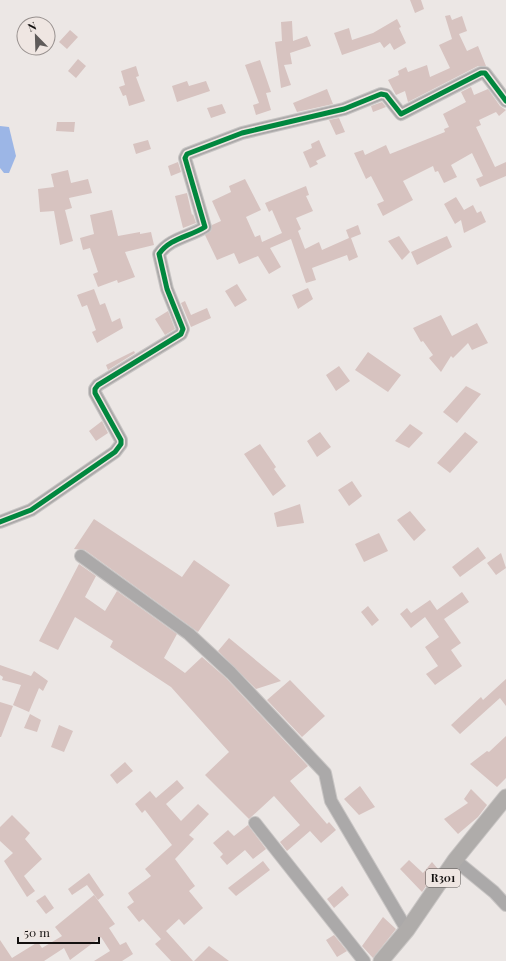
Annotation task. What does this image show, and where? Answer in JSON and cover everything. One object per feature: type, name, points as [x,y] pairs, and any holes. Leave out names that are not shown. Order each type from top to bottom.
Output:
[{"type":"main road","name":"R301","points":[[381,961],[408,930],[455,860],[506,796]]},
{"type":"street","points":[[0,522],[30,510],[115,452],[121,444],[121,440],[95,393],[95,389],[98,385],[181,334],[183,328],[182,323],[167,289],[159,254],[164,247],[172,241],[205,227],[185,158],[187,154],[242,133],[344,109],[381,94],[386,95],[401,114],[481,73],[485,73],[506,101]]},
{"type":"street","points":[[81,556],[188,634],[252,695],[325,773],[331,801],[408,930]]},
{"type":"street","points":[[255,824],[364,961]]},
{"type":"street","points":[[455,860],[494,892],[506,905]]},
{"type":"water","points":[[0,126],[9,127],[16,156],[9,173],[4,173],[0,168]]},
{"type":"building","points":[[410,0],[421,0],[424,9],[415,13]]},
{"type":"building","points":[[450,15],[452,20],[462,16],[467,31],[459,34],[467,51],[478,46],[486,66],[478,66],[408,102],[405,91],[396,95],[388,80],[399,75],[398,71],[406,67],[408,72],[427,65],[430,77],[450,68],[439,45],[452,39],[445,16]]},
{"type":"building","points":[[397,19],[401,27],[399,28],[406,43],[394,50],[390,43],[384,48],[380,42],[342,55],[334,33],[349,28],[352,40],[373,33]]},
{"type":"building","points":[[292,21],[293,41],[307,36],[311,46],[290,53],[292,64],[284,65],[291,85],[281,88],[275,42],[282,41],[281,22]]},
{"type":"building","points":[[70,30],[78,37],[67,49],[59,42]]},
{"type":"building","points":[[78,59],[86,66],[76,78],[68,71]]},
{"type":"building","points":[[260,60],[271,92],[266,93],[271,110],[256,115],[253,105],[259,103],[245,65]]},
{"type":"building","points":[[136,66],[139,76],[136,77],[145,101],[129,106],[126,95],[123,96],[119,87],[125,85],[121,71]]},
{"type":"building","points":[[187,81],[189,86],[206,81],[210,91],[177,102],[172,86]]},
{"type":"building","points":[[471,87],[474,95],[488,89],[500,106],[506,110],[499,116],[496,112],[479,120],[481,125],[476,127],[495,167],[506,162],[506,176],[480,187],[476,179],[483,176],[472,153],[451,165],[457,177],[444,183],[438,171],[435,172],[433,166],[403,181],[413,200],[383,216],[377,204],[384,201],[371,176],[366,179],[354,153],[363,150],[365,155],[386,145],[390,154],[445,132],[444,129],[449,127],[443,114],[466,102],[461,92]]},
{"type":"building","points":[[327,89],[333,104],[297,112],[293,103]]},
{"type":"building","points":[[382,102],[386,107],[373,112],[371,106]]},
{"type":"building","points":[[222,104],[226,113],[211,118],[207,108]]},
{"type":"building","points":[[339,118],[345,132],[336,135],[329,120]]},
{"type":"building","points":[[57,122],[75,122],[74,132],[56,131]]},
{"type":"building","points":[[148,140],[151,149],[136,154],[133,144]]},
{"type":"building","points":[[319,140],[326,156],[316,161],[318,164],[310,168],[303,152],[312,148],[311,144]]},
{"type":"building","points":[[178,162],[181,172],[171,176],[168,166]]},
{"type":"building","points":[[68,170],[71,183],[88,179],[92,193],[69,198],[72,208],[65,210],[73,241],[60,245],[54,211],[40,212],[38,189],[54,187],[51,174]]},
{"type":"building","points":[[245,179],[261,210],[246,217],[255,237],[260,235],[262,242],[282,233],[272,210],[269,212],[265,203],[306,186],[309,195],[306,196],[313,211],[296,218],[301,229],[298,231],[305,249],[319,242],[322,250],[349,238],[346,230],[358,225],[361,234],[351,238],[358,257],[349,261],[347,255],[312,268],[316,280],[306,283],[291,239],[270,248],[281,267],[269,274],[258,256],[239,264],[234,253],[217,260],[205,235],[211,231],[212,225],[221,221],[212,201],[231,192],[229,186]]},
{"type":"building","points":[[187,193],[192,215],[193,214],[196,223],[183,228],[175,196]]},
{"type":"building","points":[[456,197],[464,210],[473,205],[477,213],[481,211],[486,222],[464,233],[461,220],[455,224],[444,204]]},
{"type":"building","points":[[112,210],[118,236],[140,232],[140,234],[151,232],[154,245],[125,252],[135,277],[118,283],[117,280],[98,287],[93,274],[98,272],[90,248],[83,250],[80,238],[94,234],[90,215]]},
{"type":"building","points":[[399,236],[410,252],[402,260],[388,241]]},
{"type":"building","points":[[447,236],[452,247],[417,265],[411,252]]},
{"type":"building","points":[[237,284],[247,300],[235,307],[225,291]]},
{"type":"building","points":[[308,288],[313,299],[298,309],[292,295]]},
{"type":"building","points":[[94,289],[100,305],[105,303],[112,322],[120,318],[123,328],[97,343],[92,332],[96,330],[87,305],[82,307],[77,295]]},
{"type":"building","points":[[185,301],[191,315],[207,308],[211,318],[191,327],[181,303]]},
{"type":"building","points":[[168,311],[175,329],[165,335],[155,319]]},
{"type":"building","points":[[441,315],[452,336],[477,323],[488,343],[472,350],[468,343],[453,358],[451,356],[441,372],[429,358],[433,355],[423,341],[421,342],[413,328]]},
{"type":"building","points":[[134,351],[135,353],[108,370],[106,365]]},
{"type":"building","points":[[368,352],[401,375],[388,392],[355,370]]},
{"type":"building","points":[[339,366],[350,381],[336,391],[326,375]]},
{"type":"building","points":[[466,386],[481,394],[457,423],[443,412]]},
{"type":"building","points":[[102,421],[108,433],[96,441],[89,431]]},
{"type":"building","points":[[410,424],[423,433],[409,448],[395,441]]},
{"type":"building","points":[[320,432],[331,447],[317,457],[307,441]]},
{"type":"building","points":[[465,432],[478,442],[450,473],[437,463]]},
{"type":"building","points":[[260,444],[276,467],[274,469],[286,486],[273,496],[244,454]]},
{"type":"building","points":[[352,481],[362,496],[349,506],[338,490]]},
{"type":"building","points":[[300,504],[304,523],[277,527],[274,513]]},
{"type":"building","points":[[410,511],[426,530],[414,541],[397,520]]},
{"type":"building","points":[[94,519],[182,577],[194,560],[230,585],[198,632],[85,550],[74,549]]},
{"type":"building","points":[[379,533],[388,551],[364,562],[355,544]]},
{"type":"building","points":[[478,547],[486,558],[460,577],[452,567]]},
{"type":"building","points":[[501,553],[506,568],[496,575],[487,563]]},
{"type":"building","points":[[79,564],[96,576],[85,597],[105,611],[117,591],[177,634],[164,658],[185,673],[202,657],[226,678],[308,766],[290,781],[327,824],[329,822],[336,830],[321,843],[310,831],[287,851],[280,842],[300,825],[274,796],[249,819],[205,775],[229,752],[171,687],[110,647],[113,641],[75,617],[58,650],[39,641]]},
{"type":"building","points":[[462,592],[469,602],[444,619],[461,643],[451,650],[462,666],[435,685],[426,674],[438,666],[425,647],[439,637],[425,617],[411,628],[400,614],[407,608],[411,613],[430,600],[437,610]]},
{"type":"building","points":[[368,606],[379,620],[372,626],[361,612]]},
{"type":"building","points":[[229,638],[281,681],[256,689],[218,651]]},
{"type":"building","points":[[0,665],[31,676],[34,671],[48,681],[43,691],[39,688],[29,712],[13,705],[21,685],[2,680],[3,677],[0,675]]},
{"type":"building","points":[[506,679],[506,706],[500,698],[460,734],[451,725],[481,697],[483,700]]},
{"type":"building","points":[[290,680],[325,716],[302,737],[267,700]]},
{"type":"building","points":[[0,702],[13,706],[1,737],[0,737]]},
{"type":"building","points":[[30,714],[41,720],[37,732],[24,728]]},
{"type":"building","points":[[59,725],[73,731],[64,752],[51,747]]},
{"type":"building","points":[[506,736],[506,778],[497,787],[470,764],[487,751],[489,752]]},
{"type":"building","points":[[125,762],[133,771],[117,784],[110,775]]},
{"type":"building","points":[[177,780],[184,788],[166,804],[181,821],[198,804],[209,814],[189,835],[194,839],[175,859],[195,886],[189,891],[203,908],[184,925],[179,919],[166,931],[193,961],[171,961],[155,944],[161,939],[143,919],[139,922],[127,907],[134,902],[128,893],[151,876],[145,869],[172,845],[145,810],[142,813],[135,804],[150,791],[156,798]]},
{"type":"building","points":[[360,786],[375,807],[359,815],[344,799]]},
{"type":"building","points":[[471,789],[487,805],[478,817],[458,834],[444,819],[468,803],[464,799]]},
{"type":"building","points":[[12,815],[30,833],[25,839],[42,859],[24,876],[35,891],[27,897],[4,861],[13,853],[0,841],[0,827]]},
{"type":"building","points":[[248,825],[266,849],[253,859],[245,850],[227,865],[220,857],[223,854],[213,843],[228,830],[234,836]]},
{"type":"building","points":[[409,860],[423,873],[432,862],[438,869],[422,892],[400,869]]},
{"type":"building","points":[[263,861],[270,870],[236,896],[228,888]]},
{"type":"building","points":[[89,873],[104,895],[98,900],[87,885],[72,895],[68,889]]},
{"type":"building","points":[[342,886],[349,895],[334,908],[327,899]]},
{"type":"building","points":[[45,895],[54,908],[46,914],[36,901]]},
{"type":"building","points":[[94,895],[115,924],[109,928],[120,945],[126,942],[133,954],[122,961],[94,961],[110,951],[101,937],[70,960],[64,948],[44,961],[0,961],[0,940],[12,958],[38,942],[42,948],[62,936],[55,927]]},
{"type":"building","points":[[383,917],[396,929],[373,958],[362,946]]},
{"type":"building","points":[[334,935],[347,951],[337,957],[326,940]]},
{"type":"building","points":[[209,946],[229,961],[194,961]]},
{"type":"cycle path","points":[[0,522],[31,510],[115,452],[121,444],[121,440],[95,393],[95,389],[98,385],[181,334],[183,329],[167,289],[159,254],[174,241],[205,227],[185,158],[187,154],[242,133],[344,109],[381,94],[386,95],[401,114],[481,73],[485,73],[506,101]]}]
